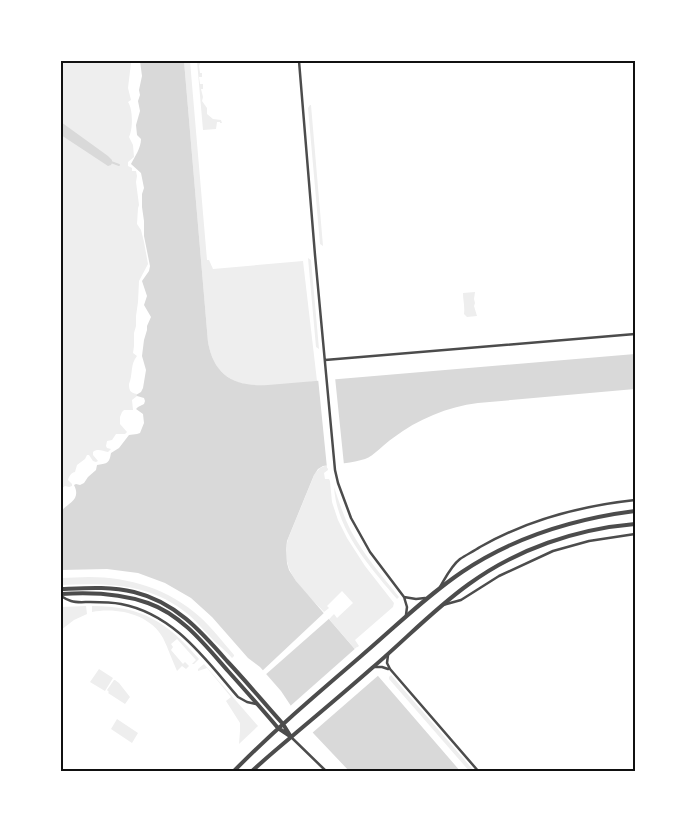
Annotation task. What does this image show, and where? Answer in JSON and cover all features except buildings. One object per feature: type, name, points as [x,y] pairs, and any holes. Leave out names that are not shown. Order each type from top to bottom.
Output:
[{"type":"street","points":[[299,61],[335,470],[343,498],[358,531],[370,552],[404,597],[407,606],[406,617]]},
{"type":"street","points":[[325,360],[635,334]]},
{"type":"street","points":[[438,590],[450,570],[460,560],[513,531],[562,513],[586,507],[635,500]]},
{"type":"street","points":[[234,772],[290,717],[428,598],[462,572],[519,541],[544,531],[588,518],[635,511]]},
{"type":"street","points":[[251,772],[374,667],[442,605],[470,583],[499,565],[549,542],[591,530],[635,524]]},
{"type":"street","points":[[442,605],[461,600],[498,576],[553,551],[589,541],[635,534]]},
{"type":"street","points":[[61,589],[123,590],[152,598],[168,605],[205,636],[283,724],[292,737],[327,772]]},
{"type":"street","points":[[61,595],[114,594],[149,603],[164,610],[180,621],[200,640],[278,728],[292,737]]},
{"type":"street","points":[[61,595],[78,602],[121,604],[138,608],[153,615],[176,629],[188,640],[238,696],[246,702],[257,704]]},
{"type":"street","points":[[404,597],[428,598]]},
{"type":"street","points":[[388,654],[387,663],[390,669],[479,772]]},
{"type":"street","points":[[374,667],[390,669]]},
{"type":"shaded area","points":[[61,61],[130,61],[131,63],[128,88],[131,100],[128,102],[132,114],[132,124],[129,137],[133,145],[134,157],[128,162],[128,166],[132,168],[132,171],[136,171],[139,205],[137,224],[141,230],[148,264],[139,281],[133,353],[137,356],[133,362],[129,384],[130,391],[137,394],[137,396],[132,400],[133,410],[124,410],[120,417],[120,424],[127,432],[125,434],[116,434],[112,440],[107,441],[107,448],[111,449],[108,452],[98,450],[93,452],[98,461],[93,461],[87,455],[69,477],[68,480],[72,486],[65,486],[61,489]]},
{"type":"shaded area","points":[[140,61],[184,61],[208,342],[215,363],[228,377],[246,384],[268,385],[635,354],[635,389],[478,403],[455,407],[412,425],[365,459],[323,466],[314,475],[287,541],[286,550],[289,570],[296,581],[461,772],[350,772],[314,734],[260,667],[248,658],[212,617],[191,598],[165,583],[138,573],[107,569],[61,570],[61,511],[75,497],[76,490],[74,485],[84,483],[96,470],[97,465],[108,462],[111,453],[119,448],[129,435],[140,433],[144,423],[143,414],[136,409],[144,404],[145,401],[144,398],[136,395],[143,388],[146,370],[142,356],[147,326],[151,317],[144,305],[147,296],[142,281],[150,266],[144,236],[142,194],[144,188],[141,173],[131,164],[141,142],[137,135],[136,125],[140,111],[138,101],[142,76]]},
{"type":"shaded area","points":[[184,61],[190,61],[207,260],[209,260],[213,269],[303,261],[317,381],[284,385],[251,385],[236,381],[223,374],[214,361],[208,342]]},
{"type":"shaded area","points":[[197,61],[201,61],[199,66],[202,77],[199,77],[200,84],[203,84],[203,89],[201,89],[202,101],[207,108],[207,114],[213,119],[221,120],[222,123],[217,122],[216,129],[203,130]]},
{"type":"shaded area","points":[[310,105],[323,246],[320,244],[308,108]]},
{"type":"shaded area","points":[[61,122],[108,156],[112,160],[111,165],[108,166],[61,135]]},
{"type":"shaded area","points":[[308,258],[311,260],[319,349],[316,347]]},
{"type":"shaded area","points":[[475,292],[474,306],[477,316],[467,317],[464,314],[463,293]]},
{"type":"shaded area","points":[[327,465],[328,470],[324,473],[325,479],[330,481],[332,502],[338,520],[365,566],[394,603],[393,607],[355,640],[359,646],[355,649],[329,619],[334,614],[337,618],[353,603],[342,591],[327,606],[329,608],[324,612],[295,580],[287,561],[288,539],[315,473]]},
{"type":"shaded area","points":[[334,487],[356,540],[399,597],[397,599],[356,548],[341,519]]},
{"type":"shaded area","points":[[89,577],[134,582],[148,586],[175,599],[204,621],[234,656],[232,658],[189,615],[175,604],[160,597],[128,587],[112,585],[61,585],[61,578]]},
{"type":"shaded area","points":[[86,606],[87,614],[74,620],[61,630],[61,607]]},
{"type":"shaded area","points":[[92,606],[125,609],[152,619],[176,635],[199,659],[192,664],[196,660],[177,639],[171,644],[173,647],[171,650],[183,664],[185,662],[189,666],[186,669],[182,666],[177,671],[163,638],[150,623],[132,614],[122,612],[92,612]]},
{"type":"shaded area","points":[[204,664],[258,726],[239,744],[240,723],[226,701],[231,697],[207,668],[198,671]]},
{"type":"shaded area","points":[[99,669],[113,678],[105,691],[90,682]]},
{"type":"shaded area","points":[[391,675],[475,772],[470,772],[389,679]]},
{"type":"shaded area","points":[[114,680],[119,683],[130,697],[125,704],[108,693],[107,690]]},
{"type":"shaded area","points":[[117,719],[138,733],[132,743],[111,729]]},
{"type":"pier","points":[[335,377],[344,465],[327,468],[318,378]]},
{"type":"pier","points":[[326,611],[331,617],[264,676],[261,672]]},
{"type":"pier","points":[[357,647],[380,674],[311,734],[288,708]]},
{"type":"waterway","points":[[111,162],[119,165]]}]
